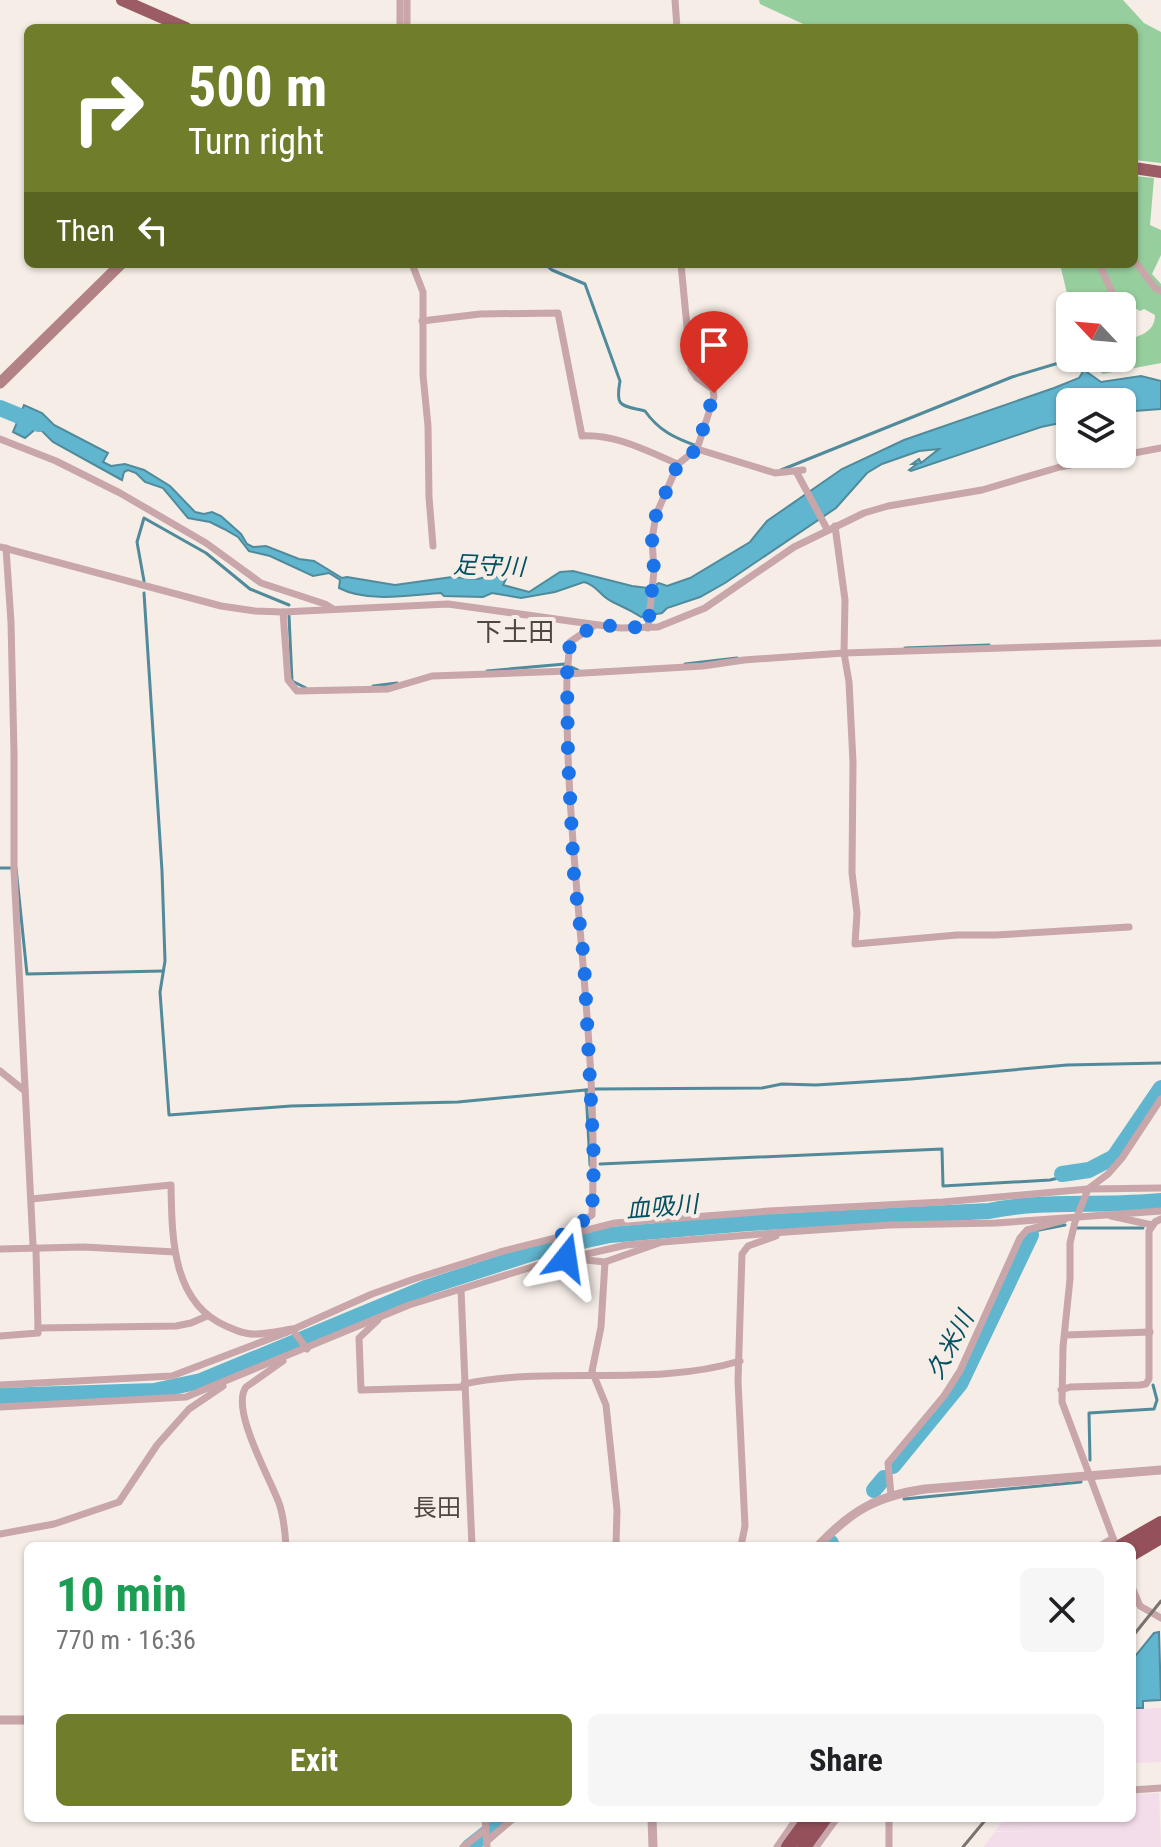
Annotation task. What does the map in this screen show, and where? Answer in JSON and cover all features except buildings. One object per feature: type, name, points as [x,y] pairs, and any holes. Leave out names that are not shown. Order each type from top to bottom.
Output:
[{"type":"highway","points":[[124,1],[177,24]]},
{"type":"highway","points":[[1138,169],[1161,172]]},
{"type":"highway","points":[[1118,1542],[1161,1523]]},
{"type":"highway","points":[[1136,1552],[1161,1537]]},
{"type":"highway","points":[[788,1847],[806,1822]]},
{"type":"highway","points":[[804,1847],[822,1822]]},
{"type":"main road","points":[[0,383],[117,268]]},
{"type":"street","points":[[400,0],[400,24]]},
{"type":"street","points":[[407,0],[407,24]]},
{"type":"street","points":[[675,0],[677,24]]},
{"type":"street","points":[[1138,265],[1155,288],[1161,291]]},
{"type":"street","points":[[414,268],[423,292],[423,375],[433,546]]},
{"type":"street","points":[[648,626],[656,515],[678,464],[698,447],[714,393],[711,386],[697,378],[691,369],[681,268]]},
{"type":"street","points":[[1101,268],[1112,292]]},
{"type":"street","points":[[422,321],[480,314],[558,313],[582,436],[602,435],[678,464]]},
{"type":"street","points":[[0,439],[56,461],[120,493],[206,543],[261,583],[333,609]]},
{"type":"street","points":[[698,447],[775,473],[799,473],[829,527],[845,600],[844,651],[849,676],[853,762],[855,944],[957,935],[1129,927]]},
{"type":"street","points":[[0,1336],[38,1333],[14,870],[11,622],[3,548],[221,606],[255,611],[448,604],[595,625],[648,626],[671,623],[705,608],[829,527],[888,506],[982,490],[1048,470],[1161,448]]},
{"type":"street","points":[[283,612],[288,680],[297,691],[388,689],[432,676],[703,666],[844,651],[966,647],[1039,649],[1161,643]]},
{"type":"street","points":[[561,1238],[592,1215],[594,1162],[584,960],[574,875],[568,670],[570,642],[595,625]]},
{"type":"street","points":[[0,1071],[25,1091]]},
{"type":"street","points":[[1116,1542],[1067,1421],[1061,1390],[1070,1243],[1087,1191],[1122,1158],[1161,1099]]},
{"type":"street","points":[[31,1199],[171,1185],[175,1252],[185,1284],[207,1316],[254,1335],[292,1330]]},
{"type":"street","points":[[0,1385],[172,1376],[414,1279],[615,1223],[1161,1188]]},
{"type":"street","points":[[0,1407],[176,1399],[231,1380],[382,1317],[595,1250],[786,1232],[889,1225],[996,1223],[1078,1214],[1161,1211]]},
{"type":"street","points":[[891,1495],[888,1463],[944,1396],[960,1371],[1020,1238],[1027,1230],[1078,1214]]},
{"type":"street","points":[[1105,1214],[1152,1225]]},
{"type":"street","points":[[1061,1390],[1146,1384],[1149,1379],[1149,1231],[1161,1219]]},
{"type":"street","points":[[742,1542],[745,1526],[740,1361],[742,1254],[748,1246],[786,1232]]},
{"type":"street","points":[[561,1238],[567,1257]]},
{"type":"street","points":[[567,1257],[605,1262],[659,1243]]},
{"type":"street","points":[[0,1249],[84,1247],[175,1252]]},
{"type":"street","points":[[605,1262],[601,1327],[593,1376],[606,1405],[617,1510],[616,1542]]},
{"type":"street","points":[[461,1290],[472,1542]]},
{"type":"street","points":[[38,1328],[176,1326],[207,1316]]},
{"type":"street","points":[[382,1317],[359,1338],[361,1390],[464,1386],[499,1379],[676,1374],[740,1361]]},
{"type":"street","points":[[292,1330],[305,1347]]},
{"type":"street","points":[[1065,1335],[1161,1334]]},
{"type":"street","points":[[285,1542],[281,1508],[244,1418],[242,1392],[288,1357]]},
{"type":"street","points":[[0,1534],[54,1524],[119,1502],[149,1454],[189,1409],[231,1380]]},
{"type":"street","points":[[822,1542],[849,1516],[891,1495],[925,1489],[1161,1470]]},
{"type":"street","points":[[1136,1596],[1140,1606],[1161,1618]]},
{"type":"street","points":[[0,1720],[24,1720]]},
{"type":"street","points":[[1136,1790],[1161,1788]]},
{"type":"street","points":[[463,1847],[486,1837],[508,1822]]},
{"type":"street","points":[[652,1822],[653,1847]]},
{"type":"street","points":[[777,1847],[794,1822]]},
{"type":"street","points":[[816,1847],[834,1822]]},
{"type":"street","points":[[889,1822],[889,1847]]},
{"type":"shaded area","points":[[1161,1708],[1161,1762],[1136,1763],[1136,1709]]},
{"type":"shaded area","points":[[1159,1793],[1161,1847],[983,1847],[995,1832],[1029,1831],[995,1831],[1002,1822],[1136,1822],[1136,1794]]},
{"type":"green space","points":[[759,0],[1123,0],[1144,23],[1161,32],[1161,163],[1138,160],[1138,24],[803,24],[760,4]]},
{"type":"green space","points":[[1138,176],[1154,178],[1150,225],[1161,230],[1161,255],[1152,274],[1161,284],[1161,363],[1136,368],[1136,337],[1149,330],[1155,315],[1144,309],[1136,309],[1136,292],[1067,292],[1061,268],[1138,268]]},
{"type":"water","points":[[1083,372],[1087,372],[1101,382],[1141,376],[1161,381],[1161,409],[1136,411],[1136,388],[1056,388],[1056,424],[911,471],[917,464],[912,464],[919,459],[921,463],[939,449],[919,451],[882,464],[867,473],[836,508],[725,583],[662,613],[641,617],[607,599],[584,582],[555,592],[521,598],[492,593],[483,597],[444,596],[441,593],[389,597],[350,593],[339,588],[340,580],[329,573],[313,576],[270,556],[249,551],[238,537],[210,522],[188,518],[163,488],[145,482],[136,473],[124,472],[122,480],[53,442],[38,427],[25,438],[13,432],[24,405],[42,413],[54,425],[108,453],[103,462],[144,470],[170,486],[195,512],[212,512],[221,516],[241,534],[247,544],[266,546],[299,559],[314,561],[342,578],[395,585],[452,577],[478,579],[493,575],[506,579],[503,585],[529,592],[560,572],[573,571],[648,588],[659,583],[667,586],[690,578],[750,542],[767,521],[842,469],[904,440],[1079,378]]},
{"type":"water","points":[[1159,1632],[1161,1700],[1143,1701],[1143,1708],[1136,1708],[1136,1655],[1154,1633]]},
{"type":"waterway","points":[[550,268],[585,284],[620,381],[619,401],[630,408],[645,411],[668,433],[697,446]]},
{"type":"waterway","points":[[781,470],[1012,377],[1056,364]]},
{"type":"waterway","name":"足守川","points":[[0,408],[39,424]]},
{"type":"waterway","points":[[144,581],[137,542],[144,518],[206,553],[250,589],[289,605]]},
{"type":"waterway","points":[[144,593],[162,871],[165,961],[160,992],[169,1115],[291,1106],[458,1102],[596,1089],[762,1088],[782,1084],[911,1079],[1067,1065],[1161,1063]]},
{"type":"waterway","points":[[289,616],[292,681],[306,688]]},
{"type":"waterway","points":[[905,648],[989,645]]},
{"type":"waterway","points":[[685,664],[737,658]]},
{"type":"waterway","points":[[487,671],[565,664],[578,670]]},
{"type":"waterway","points":[[373,686],[397,683]]},
{"type":"waterway","points":[[0,868],[11,868]]},
{"type":"waterway","points":[[16,868],[27,974],[163,971]]},
{"type":"waterway","name":"久米川","points":[[1062,1174],[1089,1170],[1114,1157],[1161,1088]]},
{"type":"waterway","points":[[586,1090],[590,1165]]},
{"type":"waterway","points":[[600,1164],[942,1149],[943,1186],[1050,1180],[1074,1174]]},
{"type":"waterway","name":"血吸川","points":[[0,1396],[154,1391],[201,1381],[428,1287],[545,1249],[610,1235],[749,1223],[989,1211],[1031,1205],[1161,1201]]},
{"type":"waterway","points":[[1029,1237],[1034,1231],[1065,1225]]},
{"type":"waterway","points":[[1077,1228],[1143,1228]]},
{"type":"waterway","name":"久米川","points":[[893,1466],[960,1384],[1031,1235]]},
{"type":"waterway","points":[[1090,1460],[1089,1413],[1154,1409],[1157,1400],[1153,1385]]},
{"type":"waterway","name":"久米川","points":[[874,1490],[884,1478]]},
{"type":"waterway","points":[[904,1499],[1081,1482]]},
{"type":"waterway","name":"久米川","points":[[469,1847],[501,1822]]},
{"type":"railway","points":[[1136,1632],[1161,1601]]},
{"type":"railway","points":[[963,1847],[984,1822]]},
{"type":"district","name":"下土田","points":[[515,632]]},
{"type":"district","name":"長田","points":[[437,1508]]},
{"type":"route","points":[[566,1258],[560,1236],[592,1215],[594,1162],[584,960],[574,875],[568,757],[567,674],[570,642],[595,625],[648,628],[656,515],[678,464],[697,449],[714,393]]}]
